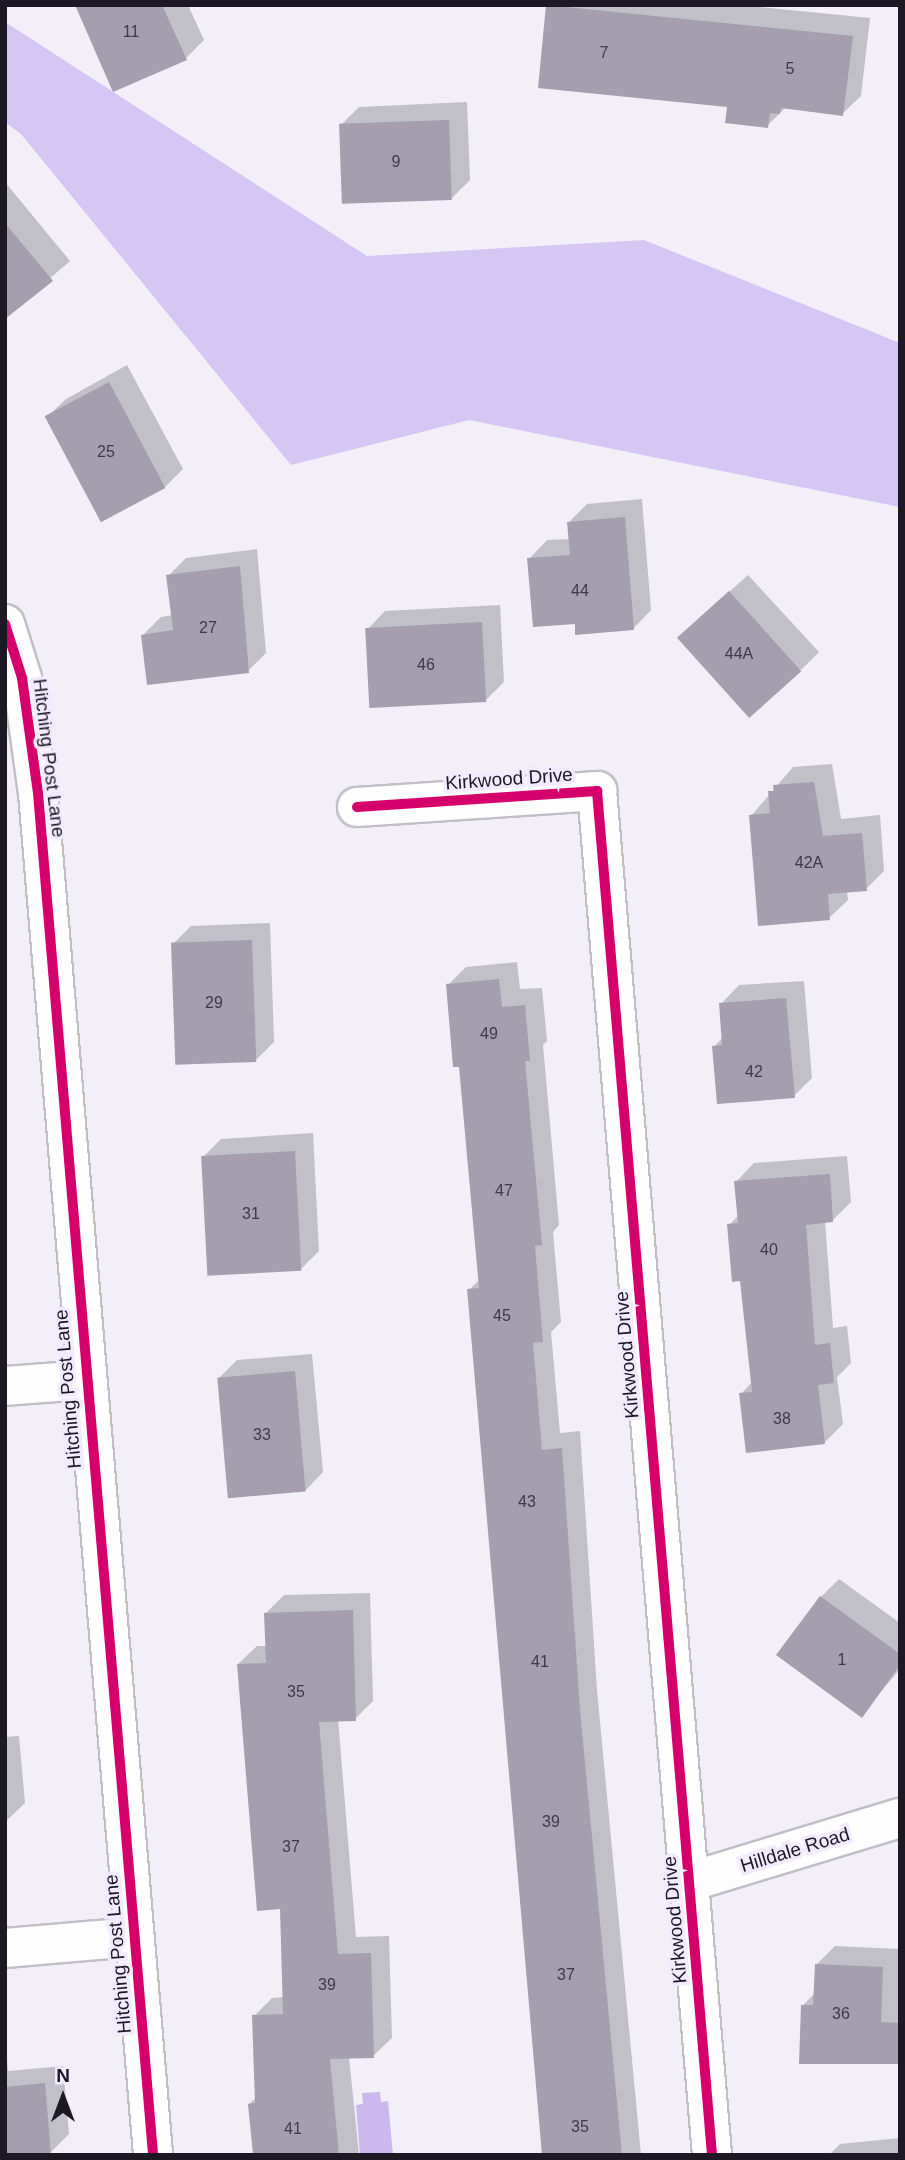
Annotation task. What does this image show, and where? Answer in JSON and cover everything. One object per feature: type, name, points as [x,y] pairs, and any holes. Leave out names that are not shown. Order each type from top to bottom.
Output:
[{"type":"street","name":"Hitching Post Lane","points":[[5,624],[22,678],[38,793],[84,1380],[153,2155]]},
{"type":"street","name":"Kirkwood Drive","points":[[358,807],[597,791],[712,2155]]},
{"type":"street","points":[[5,1387],[84,1380]]},
{"type":"street","name":"Hilldale Road","points":[[690,1882],[900,1818]]},
{"type":"street","points":[[5,1948],[134,1937]]},
{"type":"shaded area","points":[[5,22],[367,256],[644,240],[900,343],[900,507],[469,420],[291,465],[21,134],[5,122]]},
{"type":"shaded area","points":[[380,2092],[381,2102],[388,2101],[393,2155],[360,2155],[356,2105],[363,2104],[362,2093]]},
{"type":"building","points":[[75,5],[162,5],[187,60],[113,92]]},
{"type":"building","points":[[546,5],[853,36],[843,116],[781,108],[780,114],[770,113],[768,128],[725,123],[727,107],[538,88]]},
{"type":"building","points":[[449,120],[452,200],[342,204],[339,124]]},
{"type":"building","points":[[5,223],[53,281],[5,319]]},
{"type":"building","points":[[109,382],[165,488],[101,522],[45,416]]},
{"type":"building","points":[[625,517],[634,630],[575,635],[575,624],[533,627],[527,558],[570,555],[567,522]]},
{"type":"building","points":[[240,566],[249,673],[147,685],[141,635],[173,630],[166,575]]},
{"type":"building","points":[[729,591],[801,671],[749,718],[677,638]]},
{"type":"building","points":[[482,622],[486,702],[369,708],[365,628]]},
{"type":"building","points":[[814,782],[823,836],[862,833],[867,891],[828,894],[830,920],[758,926],[749,815],[770,813],[768,791],[774,791],[773,785]]},
{"type":"building","points":[[252,940],[256,1062],[175,1065],[171,943]]},
{"type":"building","points":[[499,979],[502,1007],[525,1005],[530,1061],[525,1061],[542,1245],[535,1246],[543,1342],[533,1343],[542,1450],[562,1448],[580,1710],[622,2155],[542,2155],[467,1289],[479,1288],[459,1067],[453,1067],[446,984]]},
{"type":"building","points":[[786,998],[795,1098],[717,1104],[712,1046],[722,1045],[719,1003]]},
{"type":"building","points":[[295,1151],[301,1271],[207,1276],[201,1156]]},
{"type":"building","points":[[830,1174],[833,1222],[806,1225],[815,1345],[830,1343],[834,1383],[818,1385],[825,1444],[746,1453],[739,1393],[752,1392],[740,1281],[732,1282],[727,1224],[738,1223],[734,1181]]},
{"type":"building","points":[[295,1371],[306,1492],[228,1498],[217,1378]]},
{"type":"building","points":[[820,1596],[900,1654],[900,1665],[862,1718],[776,1655]]},
{"type":"building","points":[[353,1610],[356,1721],[319,1722],[338,1954],[371,1953],[374,2058],[330,2059],[339,2155],[253,2155],[248,2104],[255,2103],[252,2015],[283,2014],[280,1909],[257,1911],[237,1664],[266,1663],[264,1613]]},
{"type":"building","points":[[815,1964],[883,1967],[881,2022],[900,2023],[900,2064],[799,2064],[801,2005],[813,2005]]},
{"type":"building","points":[[45,2083],[51,2155],[5,2155],[5,2087]]},
{"type":"cycle path","points":[[5,624],[22,678],[38,793],[153,2155]]},
{"type":"cycle path","points":[[357,807],[597,791],[712,2155]]}]
